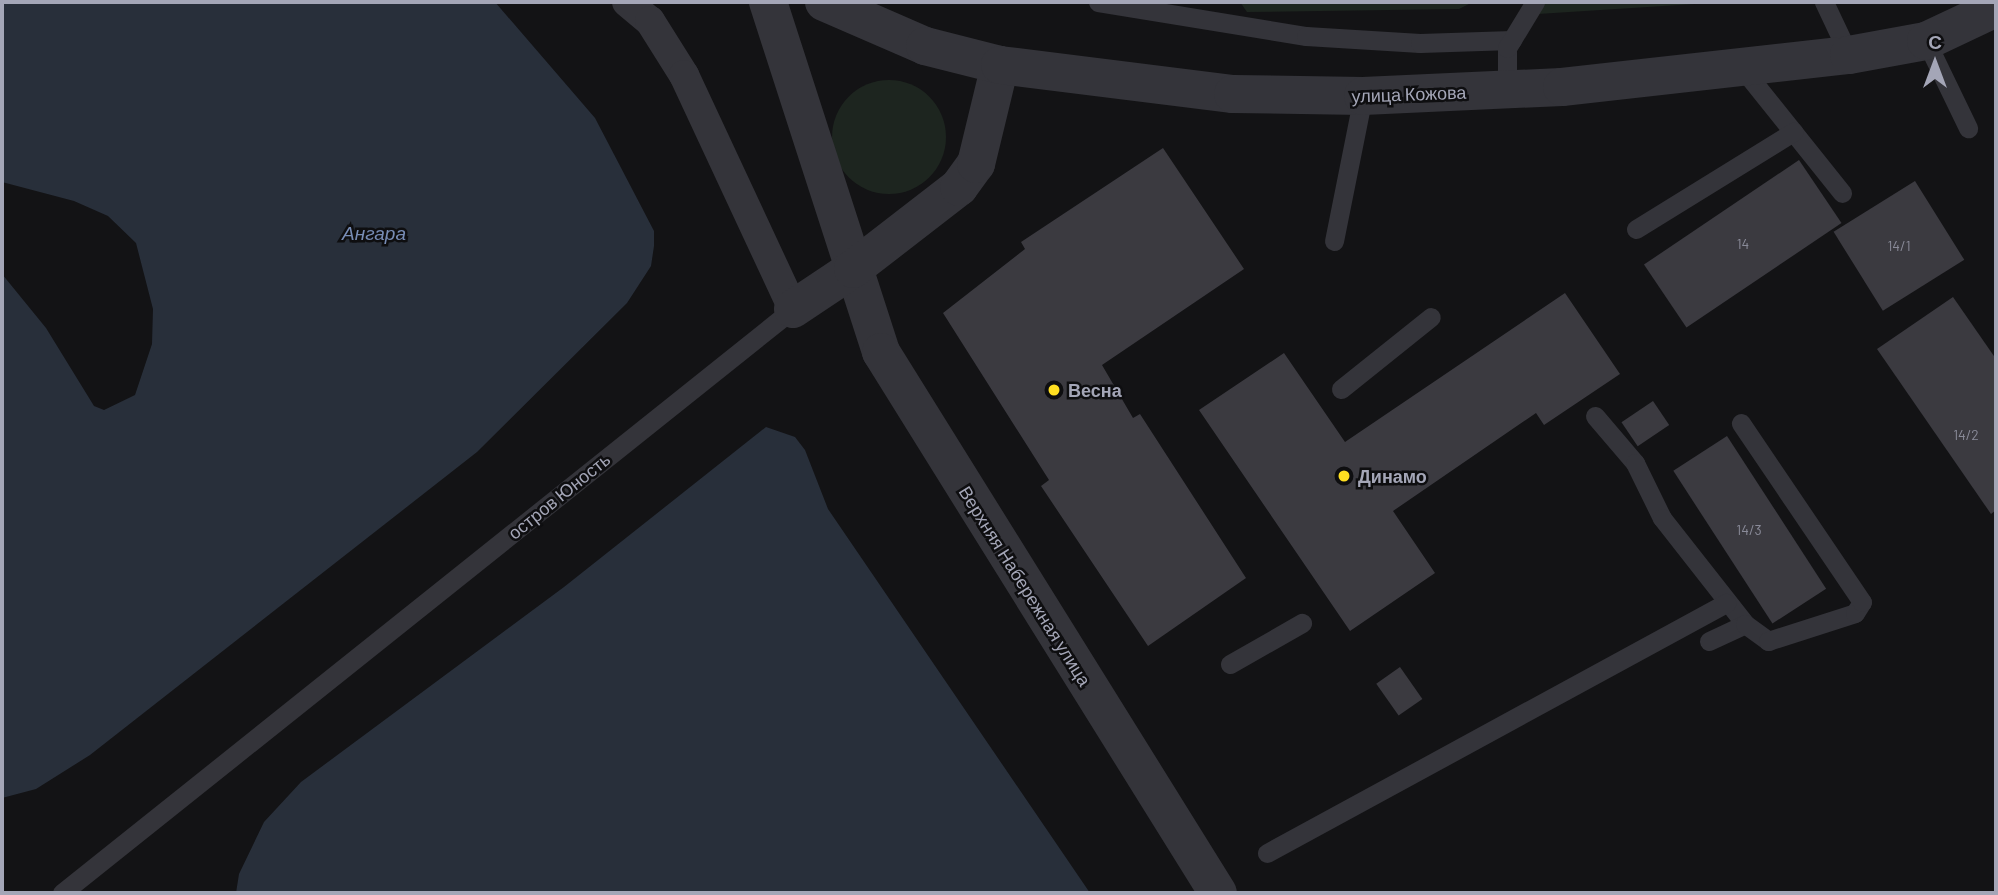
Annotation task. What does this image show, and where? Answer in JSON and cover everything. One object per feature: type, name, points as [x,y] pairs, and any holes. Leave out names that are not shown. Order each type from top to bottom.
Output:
[{"type":"street","points":[[628,2],[650,21],[684,75],[793,309]]},
{"type":"street","name":"Верхняя Набережная улица","points":[[768,2],[881,352],[1218,893]]},
{"type":"street","name":"улица Кожова","points":[[824,2],[925,46],[1000,65],[1233,94],[1363,96],[1507,90],[1849,55],[1926,41],[1996,8]]},
{"type":"street","name":"остров Юность","points":[[793,309],[853,270],[945,201],[976,164],[1000,65]]},
{"type":"lane","points":[[1098,2],[1204,9],[1306,36],[1420,43],[1512,40]]},
{"type":"lane","points":[[1507,90],[1507,48],[1535,2]]},
{"type":"lane","points":[[1824,2],[1849,55]]},
{"type":"lane","points":[[1926,41],[1968,128]]},
{"type":"lane","points":[[1742,68],[1842,193]]},
{"type":"lane","points":[[1334,241],[1363,96]]},
{"type":"lane","points":[[1636,229],[1793,132]]},
{"type":"lane","name":"остров Юность","points":[[62,893],[793,309]]},
{"type":"lane","points":[[1341,389],[1431,317]]},
{"type":"lane","points":[[1595,416],[1635,463],[1662,518],[1745,624],[1768,641],[1855,613],[1862,602],[1741,423]]},
{"type":"lane","points":[[1267,853],[1726,603]]},
{"type":"lane","points":[[1230,664],[1302,622]]},
{"type":"lane","points":[[1709,641],[1745,624]]},
{"type":"shaded area","points":[[1240,2],[1473,2],[1459,9],[1247,12]]},
{"type":"shaded area","points":[[1533,2],[1726,2],[1538,14]]},
{"type":"shaded area","points":[[889,80],[911,84],[929,97],[942,115],[946,137],[942,159],[929,177],[911,190],[889,194],[867,190],[849,177],[836,159],[832,137],[836,115],[849,97],[867,84]]},
{"type":"water","name":"Ангара","points":[[2,2],[495,2],[595,118],[654,231],[654,246],[651,266],[627,303],[477,452],[90,755],[36,789],[2,798],[2,274],[46,328],[94,406],[104,410],[135,395],[152,344],[153,309],[136,243],[108,216],[74,201],[2,182]]},
{"type":"water","points":[[766,427],[795,437],[805,450],[828,509],[1090,893],[236,893],[239,874],[264,822],[301,782],[564,587]]},
{"type":"building","name":"Весна","points":[[1163,148],[1244,269],[1102,365],[1133,418],[1140,414],[1246,578],[1148,646],[1041,486],[1049,480],[943,313],[1025,249],[1021,242]]},
{"type":"building","points":[[1799,160],[1841,223],[1686,328],[1644,265]]},
{"type":"building","points":[[1915,181],[1964,260],[1883,311],[1834,232]]},
{"type":"building","name":"Динамо","points":[[1565,293],[1620,374],[1544,425],[1536,413],[1393,511],[1435,573],[1350,631],[1199,410],[1284,353],[1345,442]]},
{"type":"building","points":[[1953,297],[1996,359],[1996,510],[1991,514],[1877,349]]},
{"type":"building","points":[[1653,401],[1669,425],[1638,446],[1621,422]]},
{"type":"building","points":[[1727,436],[1826,589],[1772,623],[1673,471]]},
{"type":"building","points":[[1400,667],[1422,699],[1399,716],[1376,684]]},
{"type":"place","name":"Весна","points":[[1054,390]]},
{"type":"place","name":"Динамо","points":[[1344,476]]}]
